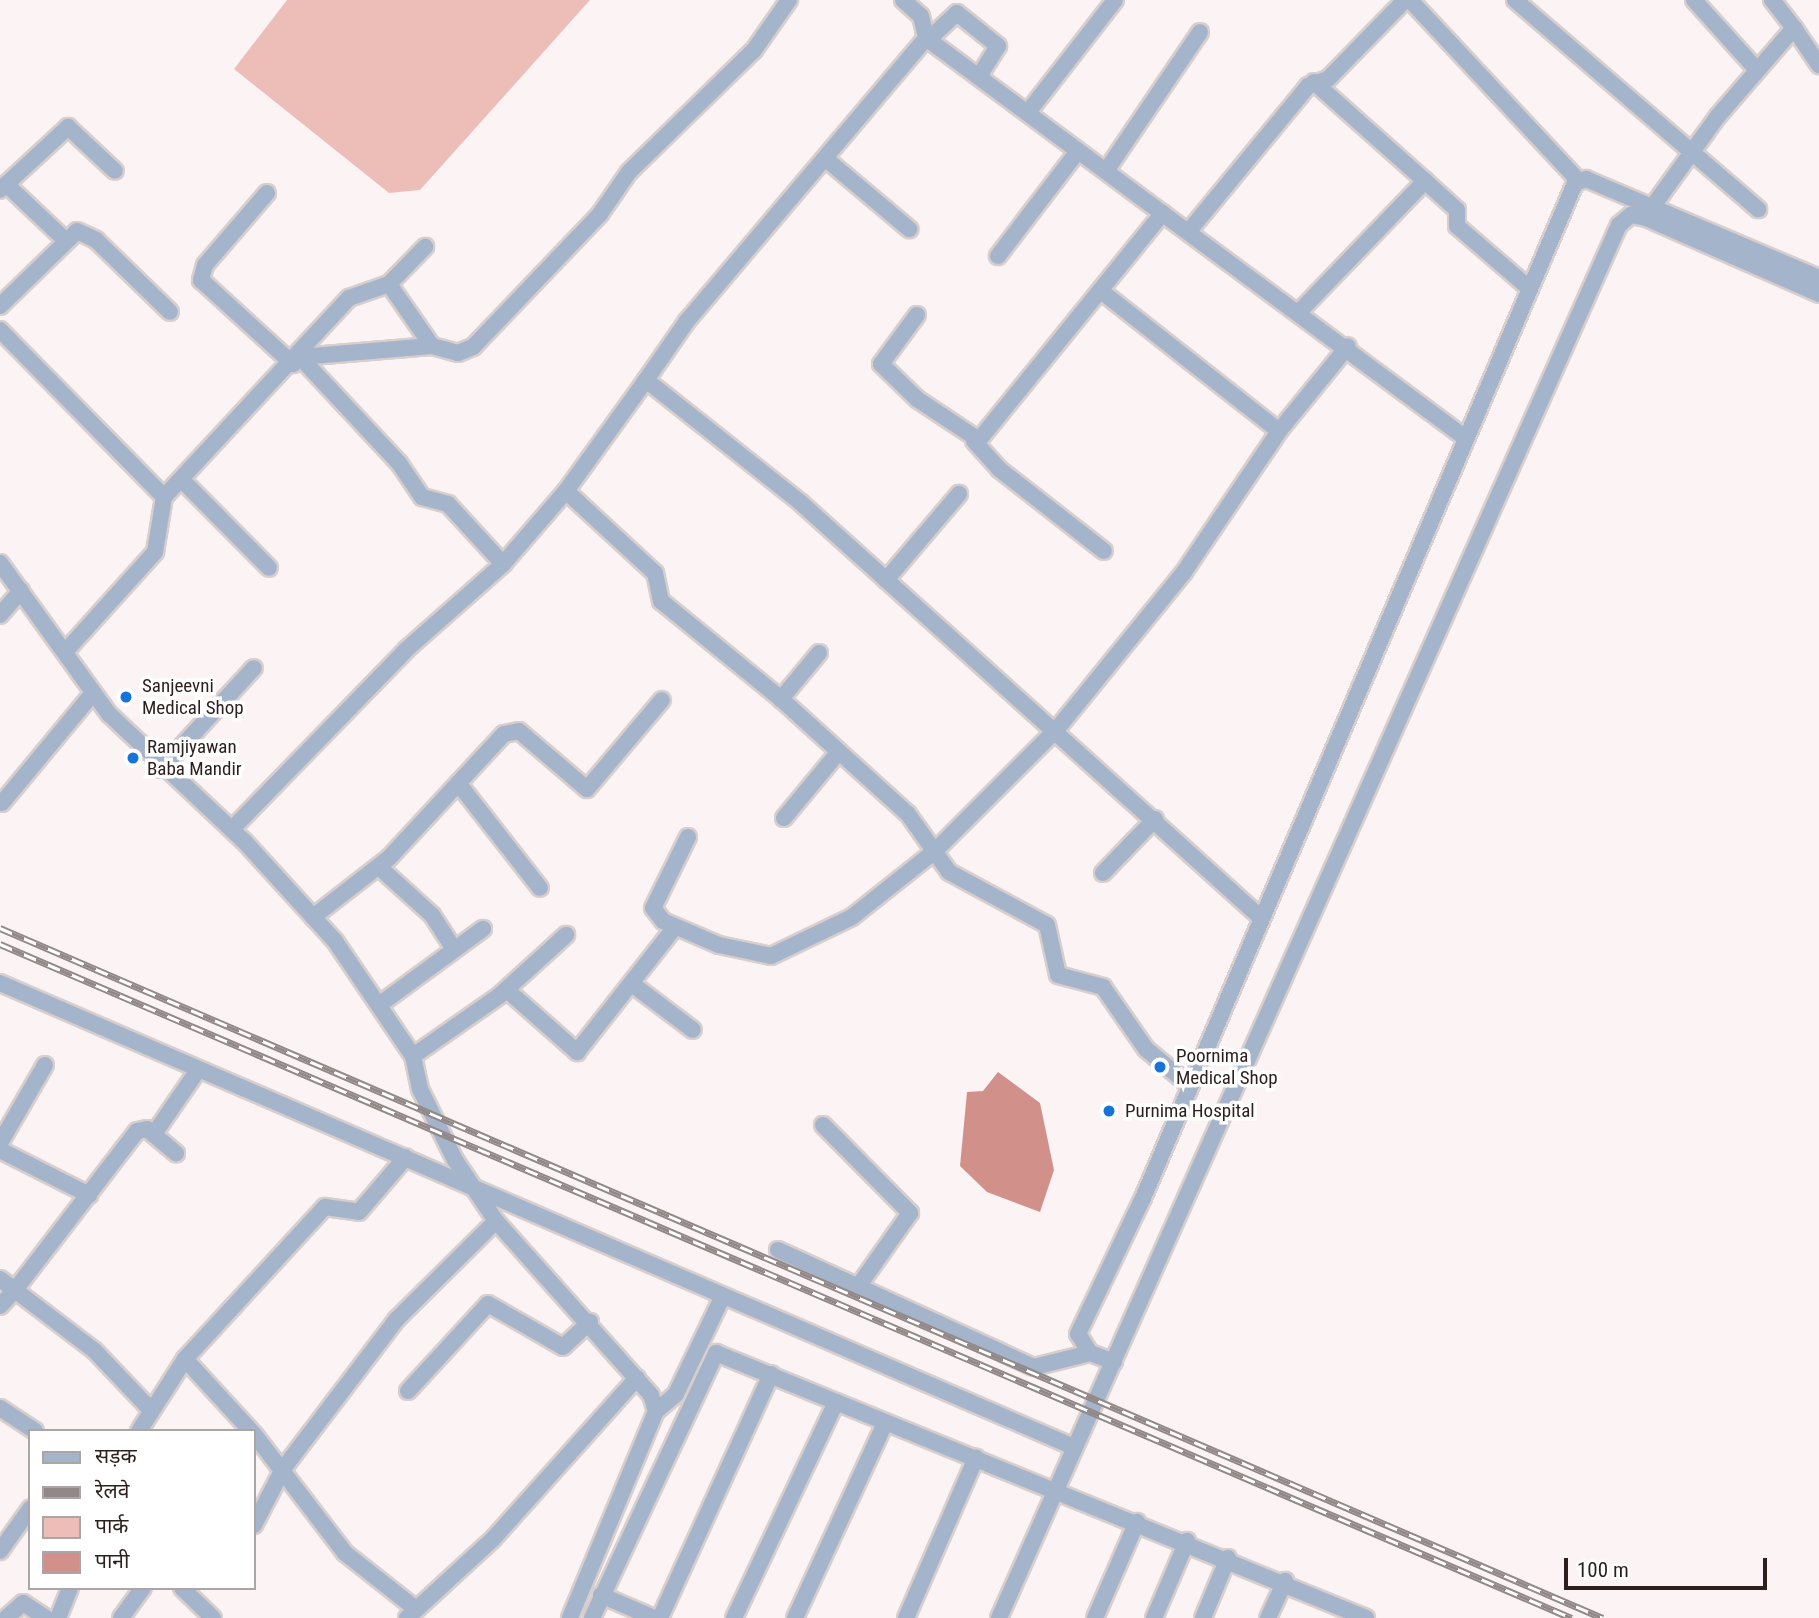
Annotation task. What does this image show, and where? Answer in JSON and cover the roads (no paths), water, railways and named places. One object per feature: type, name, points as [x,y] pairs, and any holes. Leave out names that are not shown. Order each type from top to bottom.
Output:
[{"type":"street","points":[[296,361],[432,346],[458,353],[473,347],[600,214],[629,172],[754,50],[789,0]]},
{"type":"street","points":[[903,0],[921,16],[927,38],[1348,346],[1464,437]]},
{"type":"street","points":[[1029,111],[1115,0]]},
{"type":"street","points":[[1189,231],[1314,82],[1328,79],[1405,0]]},
{"type":"street","points":[[1410,0],[1578,180],[1819,294]]},
{"type":"street","points":[[1515,0],[1694,148],[1758,209]]},
{"type":"street","points":[[1694,0],[1757,70]]},
{"type":"street","points":[[1772,0],[1819,65]]},
{"type":"street","points":[[232,829],[407,649],[503,564],[566,491],[687,321],[927,38],[953,12],[998,46],[979,76]]},
{"type":"street","points":[[1648,212],[1694,148],[1794,28]]},
{"type":"street","points":[[1108,168],[1130,127],[1200,32]]},
{"type":"street","points":[[1314,82],[1457,210],[1457,226],[1530,289]]},
{"type":"street","points":[[64,239],[3,187],[68,127],[115,171]]},
{"type":"street","points":[[998,256],[1078,151]]},
{"type":"street","points":[[826,159],[909,229]]},
{"type":"street","points":[[1090,1353],[1078,1334],[1189,1085],[1258,915],[1578,180]]},
{"type":"street","points":[[1299,312],[1424,181]]},
{"type":"street","points":[[267,193],[205,265],[201,280],[296,361],[399,463],[422,497],[448,504],[503,564]]},
{"type":"street","points":[[999,1618],[1619,225],[1631,215],[1648,212],[1819,278]]},
{"type":"street","points":[[974,441],[1163,213]]},
{"type":"street","points":[[0,306],[64,239],[86,233],[170,312]]},
{"type":"street","points":[[65,652],[155,552],[164,497],[183,481],[296,361],[355,293],[389,284],[425,247]]},
{"type":"street","points":[[389,284],[432,346]]},
{"type":"street","points":[[1101,291],[1279,431]]},
{"type":"street","points":[[918,315],[881,364],[974,441],[999,469],[1104,551]]},
{"type":"street","points":[[0,330],[164,497]]},
{"type":"street","points":[[688,836],[653,908],[675,927],[719,945],[778,955],[852,917],[935,851],[1058,729],[1205,544],[1279,431],[1348,346]]},
{"type":"street","points":[[646,380],[886,580],[1058,729],[1258,915]]},
{"type":"street","points":[[183,481],[269,568]]},
{"type":"street","points":[[566,491],[655,573],[661,601],[781,699],[838,754],[908,814],[949,872],[1047,925],[1058,975],[1102,987],[1146,1049],[1189,1085]]},
{"type":"street","points":[[886,580],[959,494]]},
{"type":"street","points":[[0,563],[93,692],[162,769],[232,829],[313,917],[379,1004],[413,1056],[420,1089],[496,1220],[590,1322],[637,1378],[656,1411]]},
{"type":"street","points":[[0,615],[21,591]]},
{"type":"street","points":[[781,699],[819,653]]},
{"type":"street","points":[[162,769],[254,668]]},
{"type":"street","points":[[2,803],[93,692]]},
{"type":"street","points":[[313,917],[379,867],[504,734],[519,731],[587,789],[662,700]]},
{"type":"street","points":[[784,818],[838,754]]},
{"type":"street","points":[[458,783],[540,888]]},
{"type":"street","points":[[1103,873],[1155,820]]},
{"type":"street","points":[[379,867],[432,915],[454,949]]},
{"type":"street","points":[[507,989],[577,1052],[675,927]]},
{"type":"street","points":[[379,1004],[483,929]]},
{"type":"street","points":[[413,1056],[507,989],[566,934]]},
{"type":"street","points":[[0,983],[406,1157],[477,1191],[722,1298],[1074,1447]]},
{"type":"street","points":[[632,984],[693,1030]]},
{"type":"street","points":[[0,1143],[45,1066]]},
{"type":"street","points":[[154,1134],[198,1070]]},
{"type":"street","points":[[822,1125],[909,1213],[860,1284]]},
{"type":"street","points":[[0,1306],[137,1131],[154,1134],[176,1153]]},
{"type":"street","points":[[0,1150],[37,1174],[89,1195]]},
{"type":"street","points":[[140,1429],[149,1408],[186,1359],[325,1207],[359,1212],[406,1157]]},
{"type":"street","points":[[256,1521],[283,1469],[397,1319],[496,1220]]},
{"type":"street","points":[[778,1250],[860,1284],[1034,1367],[1090,1353],[1114,1362]]},
{"type":"street","points":[[0,1279],[95,1351],[149,1408]]},
{"type":"street","points":[[570,1618],[656,1411],[677,1394],[722,1298]]},
{"type":"street","points":[[408,1391],[488,1304],[563,1347],[590,1322]]},
{"type":"street","points":[[592,1618],[716,1353],[885,1423],[1285,1581],[1349,1615],[1366,1618]]},
{"type":"street","points":[[186,1359],[250,1429]]},
{"type":"street","points":[[660,1618],[771,1374]]},
{"type":"street","points":[[256,1436],[345,1553],[412,1614],[494,1539],[637,1378]]},
{"type":"street","points":[[734,1618],[836,1402]]},
{"type":"street","points":[[0,1408],[32,1429]]},
{"type":"street","points":[[795,1618],[885,1423]]},
{"type":"street","points":[[906,1618],[976,1458]]},
{"type":"street","points":[[0,1551],[28,1511]]},
{"type":"street","points":[[1095,1618],[1137,1522]]},
{"type":"street","points":[[1154,1618],[1186,1541]]},
{"type":"street","points":[[1203,1618],[1228,1558]]},
{"type":"street","points":[[1268,1618],[1285,1581]]},
{"type":"street","points":[[58,1618],[69,1590]]},
{"type":"street","points":[[125,1616],[142,1590]]},
{"type":"street","points":[[183,1590],[213,1618]]},
{"type":"street","points":[[601,1595],[654,1618]]},
{"type":"street","points":[[1321,1618],[1328,1602]]},
{"type":"street","points":[[6,1618],[23,1603],[46,1618]]},
{"type":"water","points":[[998,1072],[1040,1103],[1054,1170],[1040,1212],[987,1192],[960,1166],[967,1092],[983,1091]]},
{"type":"railway","points":[[0,928],[1603,1618]]},
{"type":"railway","points":[[0,944],[1572,1618]]},
{"type":"place","name":"Sanjeevni Medical Shop","points":[[126,697]]},
{"type":"place","name":"Ramjiyawan Baba Mandir","points":[[133,758]]},
{"type":"place","name":"Poornima Medical Shop","points":[[1160,1067]]},
{"type":"place","name":"Purnima Hospital","points":[[1109,1111]]}]
